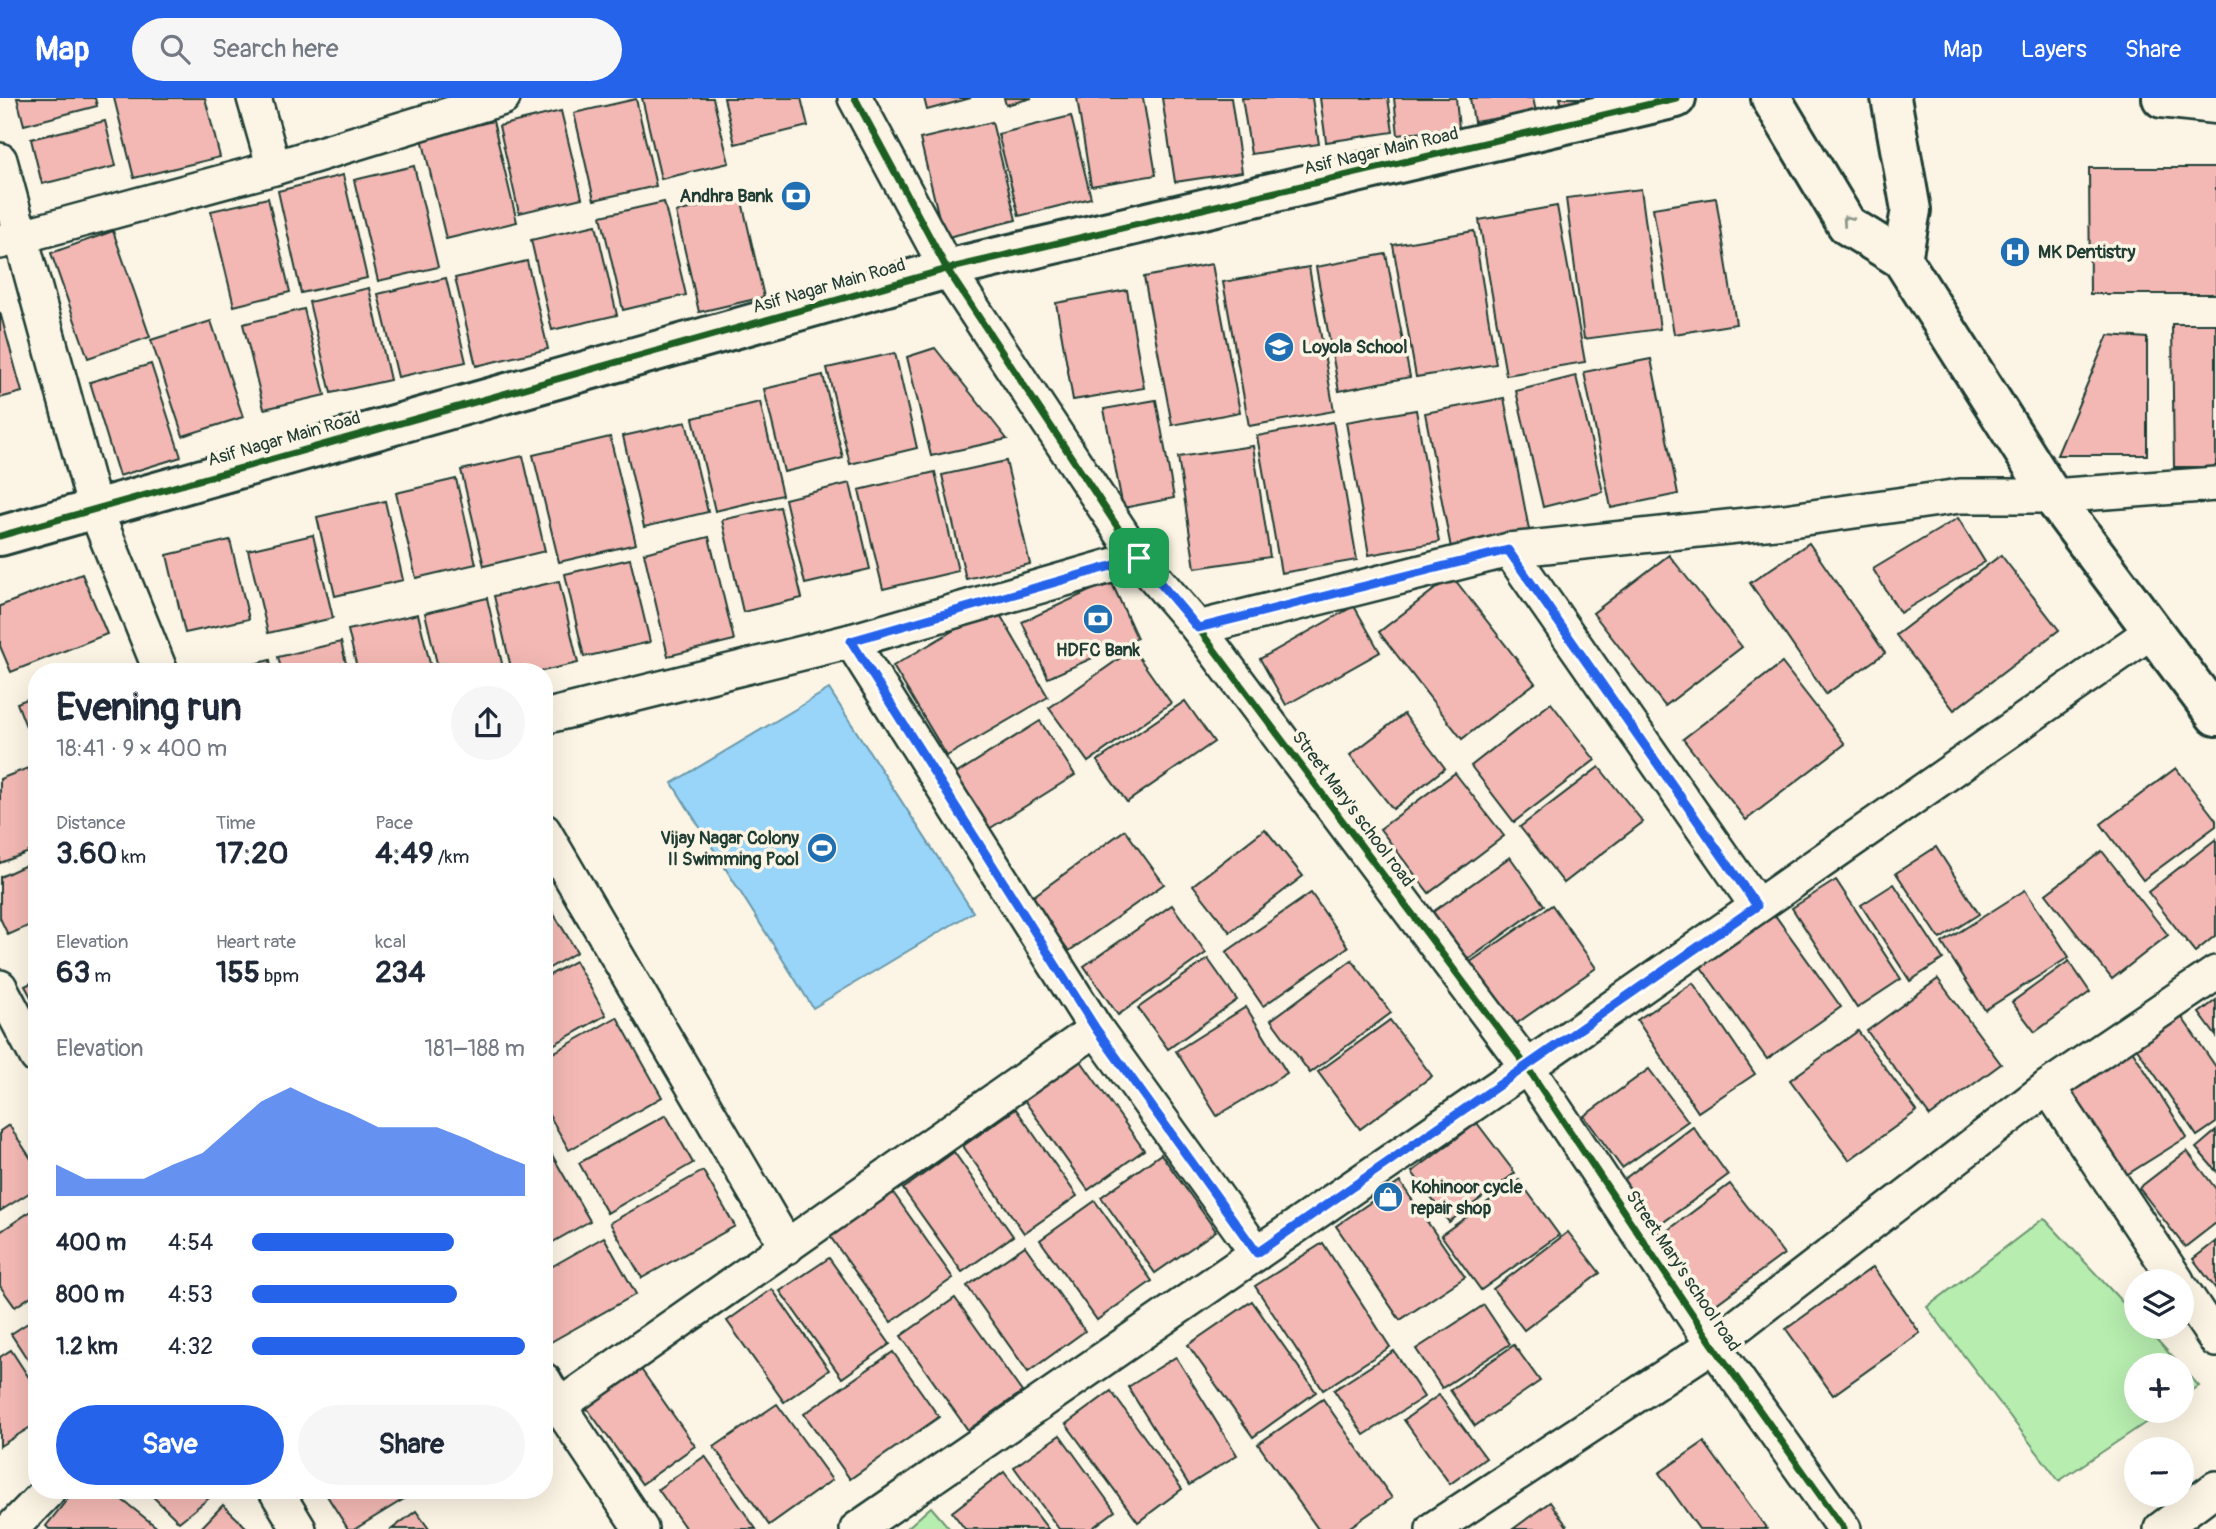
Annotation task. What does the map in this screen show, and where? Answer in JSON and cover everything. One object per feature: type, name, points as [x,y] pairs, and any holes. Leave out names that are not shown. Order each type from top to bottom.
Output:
[{"type":"street","points":[[254,98],[274,168]]},
{"type":"street","points":[[11,240],[274,168],[503,98]]},
{"type":"street","name":"Street Mary's school road","points":[[855,98],[947,269],[1139,558],[1198,628],[1527,1067],[1713,1345],[1844,1529]]},
{"type":"street","name":"Asif Nagar Main Road","points":[[0,536],[947,269],[1675,98]]},
{"type":"street","points":[[1771,98],[1847,225],[1902,259],[2052,496],[2216,716]]},
{"type":"street","points":[[1891,98],[1911,210],[1902,259]]},
{"type":"street","points":[[2162,98],[2216,104]]},
{"type":"street","points":[[0,160],[11,240],[95,509],[157,663]]},
{"type":"street","points":[[1198,628],[1508,550],[1784,521],[1960,496],[2052,496],[2216,484]]},
{"type":"street","points":[[1508,550],[1757,906]]},
{"type":"street","points":[[553,715],[851,641],[1139,558]]},
{"type":"street","points":[[857,1529],[1527,1067],[2152,631]]},
{"type":"street","points":[[851,641],[1096,1029],[1257,1253]]},
{"type":"street","points":[[553,846],[787,1247]]},
{"type":"street","points":[[1433,1529],[1713,1345],[2048,1087],[2216,973]]},
{"type":"street","points":[[0,987],[28,1040]]},
{"type":"street","points":[[553,1392],[787,1247],[1096,1029]]},
{"type":"street","points":[[2048,1087],[2169,1269]]},
{"type":"street","points":[[2194,1307],[2216,1340]]},
{"type":"street","points":[[553,1395],[641,1529]]},
{"type":"street","points":[[2161,1529],[2216,1488]]},
{"type":"street","points":[[11,1529],[40,1499]]},
{"type":"street","points":[[281,1499],[299,1529]]},
{"type":"green space","points":[[2044,1218],[2124,1304],[2124,1339],[2156,1339],[2169,1353],[2124,1353],[2124,1423],[2145,1423],[2059,1481],[1927,1307]]},
{"type":"green space","points":[[931,1507],[950,1529],[906,1529]]},
{"type":"water","name":"Vijay Nagar Colony II Swimming Pool","points":[[829,689],[973,912],[813,1008],[672,783]]},
{"type":"building","points":[[17,98],[95,98],[97,106],[24,125]]},
{"type":"building","points":[[114,98],[205,98],[220,157],[134,178]]},
{"type":"building","points":[[642,98],[713,98],[729,163],[661,179]]},
{"type":"building","points":[[724,98],[801,98],[808,126],[735,144]]},
{"type":"building","points":[[924,98],[971,98],[927,110]]},
{"type":"building","points":[[1004,98],[1032,98],[1006,105]]},
{"type":"building","points":[[1077,98],[1143,98],[1156,175],[1091,186]]},
{"type":"building","points":[[1162,98],[1231,98],[1242,172],[1175,182]]},
{"type":"building","points":[[1242,98],[1312,98],[1319,144],[1251,154]]},
{"type":"building","points":[[1320,98],[1388,98],[1393,132],[1326,142]]},
{"type":"building","points":[[1394,98],[1456,98],[1459,128],[1398,135]]},
{"type":"building","points":[[1470,98],[1533,98],[1536,112],[1474,122]]},
{"type":"building","points":[[1560,98],[1588,98],[1562,106]]},
{"type":"building","points":[[636,99],[656,186],[594,200],[574,113]]},
{"type":"building","points":[[561,111],[582,198],[519,213],[499,126]]},
{"type":"building","points":[[1071,116],[1091,198],[1019,216],[998,134]]},
{"type":"building","points":[[105,121],[116,166],[42,184],[31,139]]},
{"type":"building","points":[[493,121],[517,222],[446,239],[422,138]]},
{"type":"building","points":[[992,122],[1016,220],[944,238],[920,139]]},
{"type":"building","points":[[414,166],[438,267],[378,281],[354,180]]},
{"type":"building","points":[[2089,168],[2216,168],[2216,294],[2090,294]]},
{"type":"building","points":[[343,175],[367,278],[301,293],[278,191]]},
{"type":"building","points":[[1641,189],[1660,329],[1584,339],[1566,198]]},
{"type":"building","points":[[741,197],[764,297],[699,312],[676,212]]},
{"type":"building","points":[[268,198],[290,292],[234,306],[211,211]]},
{"type":"building","points":[[1716,198],[1736,324],[1674,334],[1653,208]]},
{"type":"building","points":[[664,202],[686,295],[623,310],[601,216]]},
{"type":"building","points":[[1557,206],[1585,362],[1506,375],[1479,220]]},
{"type":"building","points":[[596,225],[617,315],[552,330],[531,240]]},
{"type":"building","points":[[113,231],[150,337],[88,358],[51,253]]},
{"type":"building","points":[[1474,231],[1496,364],[1416,377],[1393,245]]},
{"type":"building","points":[[1386,254],[1410,377],[1339,391],[1316,267]]},
{"type":"building","points":[[527,261],[548,349],[476,366],[455,278]]},
{"type":"building","points":[[1212,264],[1240,412],[1172,425],[1144,277]]},
{"type":"building","name":"Loyola School","points":[[1309,267],[1334,411],[1249,426],[1223,282]]},
{"type":"building","points":[[446,278],[466,362],[398,377],[378,294]]},
{"type":"building","points":[[369,288],[390,380],[331,393],[309,302]]},
{"type":"building","points":[[1127,290],[1144,388],[1073,400],[1056,303]]},
{"type":"building","points":[[304,309],[325,395],[264,409],[243,324]]},
{"type":"building","points":[[0,312],[22,392],[0,398]]},
{"type":"building","points":[[211,321],[243,417],[183,436],[151,340]]},
{"type":"building","points":[[2172,324],[2216,324],[2216,467],[2174,467]]},
{"type":"building","points":[[2108,335],[2147,338],[2147,455],[2057,455]]},
{"type":"building","points":[[935,348],[1007,439],[931,456],[907,357]]},
{"type":"building","points":[[895,353],[917,448],[850,464],[827,368]]},
{"type":"building","points":[[1651,359],[1678,494],[1611,508],[1584,372]]},
{"type":"building","points":[[151,364],[181,457],[119,476],[90,382]]},
{"type":"building","points":[[823,375],[843,458],[784,472],[764,389]]},
{"type":"building","points":[[1576,376],[1603,492],[1543,507],[1516,391]]},
{"type":"building","points":[[1504,398],[1530,535],[1451,548],[1425,413]]},
{"type":"building","points":[[1156,400],[1174,498],[1123,508],[1104,409]]},
{"type":"building","points":[[760,402],[782,495],[715,511],[693,418]]},
{"type":"building","points":[[1416,410],[1439,542],[1369,555],[1346,422]]},
{"type":"building","points":[[686,422],[708,512],[644,527],[623,436]]},
{"type":"building","points":[[1333,422],[1357,560],[1281,573],[1257,436]]},
{"type":"building","points":[[610,437],[636,544],[559,562],[533,455]]},
{"type":"building","points":[[1253,446],[1270,557],[1195,568],[1178,457]]},
{"type":"building","points":[[523,456],[545,551],[484,566],[461,470]]},
{"type":"building","points":[[1006,461],[1030,564],[966,579],[942,475]]},
{"type":"building","points":[[935,472],[958,571],[883,589],[859,490]]},
{"type":"building","points":[[456,479],[476,564],[416,578],[396,493]]},
{"type":"building","points":[[850,483],[870,569],[805,584],[785,499]]},
{"type":"building","points":[[385,501],[403,580],[335,596],[317,517]]},
{"type":"building","points":[[780,507],[802,598],[743,612],[722,520]]},
{"type":"building","points":[[1958,518],[1985,562],[1900,613],[1873,569]]},
{"type":"building","points":[[313,535],[333,618],[268,633],[248,550]]},
{"type":"building","points":[[709,537],[734,640],[668,656],[644,553]]},
{"type":"building","points":[[230,540],[249,619],[185,633],[167,555]]},
{"type":"building","points":[[1809,543],[1885,653],[1826,694],[1750,583]]},
{"type":"building","points":[[1669,555],[1742,647],[1665,706],[1593,613]]},
{"type":"building","points":[[2001,555],[2059,630],[1954,710],[1896,635]]},
{"type":"building","points":[[630,559],[650,642],[584,657],[565,574]]},
{"type":"building","points":[[82,574],[107,634],[28,663],[11,672],[0,646],[0,606]]},
{"type":"building","points":[[1452,576],[1535,683],[1462,739],[1379,632]]},
{"type":"building","points":[[559,581],[578,663],[553,669],[553,663],[510,663],[494,596]]},
{"type":"building","points":[[1111,581],[1137,638],[1048,678],[1022,622]]},
{"type":"building","points":[[487,598],[502,663],[437,663],[425,613]]},
{"type":"building","points":[[995,606],[1048,697],[947,756],[893,666]]},
{"type":"building","points":[[1354,606],[1380,652],[1286,705],[1260,659]]},
{"type":"building","points":[[418,614],[430,663],[356,663],[348,630]]},
{"type":"building","points":[[341,642],[346,663],[280,663],[278,657]]},
{"type":"building","points":[[1133,649],[1171,703],[1088,762],[1049,708]]},
{"type":"building","points":[[1782,663],[1845,744],[1746,820],[1683,739]]},
{"type":"building","points":[[28,699],[28,732],[17,703]]},
{"type":"building","points":[[1185,701],[1214,742],[1127,802],[1097,761]]},
{"type":"building","points":[[1551,703],[1595,760],[1514,822],[1471,766]]},
{"type":"building","points":[[1404,714],[1445,768],[1393,809],[1350,755]]},
{"type":"building","points":[[1040,721],[1075,775],[989,829],[954,775]]},
{"type":"building","points":[[1599,767],[1643,822],[1564,883],[1520,827]]},
{"type":"building","points":[[28,768],[28,852],[0,863],[0,779]]},
{"type":"building","points":[[2176,768],[2216,820],[2216,826],[2143,880],[2101,824]]},
{"type":"building","points":[[1455,773],[1504,836],[1429,893],[1380,829]]},
{"type":"building","points":[[1265,829],[1303,876],[1230,932],[1193,885]]},
{"type":"building","points":[[1125,830],[1164,884],[1069,951],[1031,898]]},
{"type":"building","points":[[2216,839],[2216,935],[2195,952],[2148,892]]},
{"type":"building","points":[[1936,847],[1979,914],[1940,939],[1896,873]]},
{"type":"building","points":[[2102,851],[2168,935],[2112,979],[2046,894]]},
{"type":"building","points":[[1510,857],[1544,905],[1465,962],[1430,914]]},
{"type":"building","points":[[28,864],[28,926],[8,935],[0,918],[0,877]]},
{"type":"building","points":[[1836,880],[1901,979],[1857,1008],[1792,908]]},
{"type":"building","points":[[1894,884],[1943,959],[1910,981],[1861,905]]},
{"type":"building","points":[[2025,890],[2069,957],[1985,1010],[1942,943]]},
{"type":"building","points":[[1311,893],[1348,947],[1263,1006],[1226,952]]},
{"type":"building","points":[[1767,904],[1841,1007],[1767,1059],[1693,956]]},
{"type":"building","points":[[1172,905],[1206,953],[1118,1015],[1084,966]]},
{"type":"building","points":[[1552,905],[1596,968],[1510,1028],[1466,965]]},
{"type":"building","points":[[553,913],[577,952],[553,966]]},
{"type":"building","points":[[1208,959],[1237,1000],[1168,1049],[1138,1008]]},
{"type":"building","points":[[1352,960],[1391,1013],[1310,1073],[1271,1020]]},
{"type":"building","points":[[575,961],[606,1015],[553,1045],[553,973]]},
{"type":"building","points":[[2069,961],[2090,992],[2035,1032],[2012,1002]]},
{"type":"building","points":[[1938,979],[2001,1064],[1930,1116],[1867,1031]]},
{"type":"building","points":[[1693,983],[1755,1074],[1698,1112],[1637,1020]]},
{"type":"building","points":[[2216,1000],[2216,1036],[2199,1013]]},
{"type":"building","points":[[1246,1007],[1287,1073],[1217,1116],[1176,1051]]},
{"type":"building","points":[[2181,1016],[2216,1067],[2216,1123],[2197,1136],[2136,1047]]},
{"type":"building","points":[[617,1017],[662,1097],[569,1150],[553,1122],[553,1053]]},
{"type":"building","points":[[1390,1020],[1432,1076],[1360,1129],[1318,1072]]},
{"type":"building","points":[[1858,1031],[1917,1111],[1849,1160],[1790,1080]]},
{"type":"building","points":[[2132,1050],[2187,1137],[2123,1177],[2068,1089]]},
{"type":"building","points":[[1081,1061],[1144,1150],[1088,1190],[1024,1100]]},
{"type":"building","points":[[1649,1069],[1688,1121],[1622,1168],[1584,1116]]},
{"type":"building","points":[[1016,1109],[1077,1196],[1024,1233],[963,1146]]},
{"type":"building","points":[[666,1115],[693,1163],[607,1213],[579,1163]]},
{"type":"building","points":[[1477,1123],[1515,1173],[1449,1222],[1412,1172]]},
{"type":"building","points":[[9,1125],[28,1154],[28,1194],[0,1211],[0,1131]]},
{"type":"building","points":[[1693,1127],[1728,1175],[1654,1229],[1619,1183]]},
{"type":"building","points":[[2216,1131],[2216,1171],[2196,1148]]},
{"type":"building","points":[[2187,1151],[2216,1189],[2216,1223],[2185,1247],[2139,1188]]},
{"type":"building","points":[[954,1152],[1013,1236],[962,1272],[903,1189]]},
{"type":"building","points":[[1161,1154],[1216,1231],[1155,1273],[1101,1197]]},
{"type":"building","points":[[553,1157],[590,1221],[553,1242]]},
{"type":"building","points":[[703,1171],[735,1226],[642,1278],[610,1223]]},
{"type":"building","points":[[1519,1180],[1559,1235],[1481,1290],[1441,1235]]},
{"type":"building","points":[[1400,1182],[1465,1277],[1400,1320],[1336,1226]]},
{"type":"building","points":[[1730,1184],[1784,1254],[1712,1307],[1659,1237]]},
{"type":"building","points":[[892,1191],[953,1278],[891,1322],[829,1235]]},
{"type":"building","points":[[1095,1201],[1152,1281],[1097,1320],[1040,1240]]},
{"type":"building","points":[[28,1213],[28,1298],[15,1307],[0,1286],[0,1232]]},
{"type":"building","points":[[1568,1232],[1600,1273],[1524,1330],[1493,1289]]},
{"type":"building","points":[[604,1237],[636,1294],[553,1341],[553,1266]]},
{"type":"building","points":[[2216,1241],[2216,1289],[2193,1259]]},
{"type":"building","points":[[1323,1243],[1390,1347],[1323,1390],[1255,1286]]},
{"type":"building","points":[[1025,1246],[1085,1331],[1028,1372],[967,1286]]},
{"type":"building","points":[[829,1258],[890,1344],[842,1378],[780,1291]]},
{"type":"building","points":[[1873,1267],[1920,1333],[1833,1395],[1786,1329]]},
{"type":"building","points":[[772,1289],[829,1370],[784,1402],[727,1321]]},
{"type":"building","points":[[955,1298],[1022,1392],[968,1430],[901,1336]]},
{"type":"building","points":[[1252,1301],[1316,1392],[1253,1437],[1188,1345]]},
{"type":"building","points":[[1484,1305],[1510,1344],[1442,1388],[1416,1349]]},
{"type":"building","points":[[28,1323],[28,1360],[11,1334]]},
{"type":"building","points":[[1514,1345],[1540,1381],[1475,1426],[1450,1390]]},
{"type":"building","points":[[11,1350],[28,1376],[28,1429],[0,1446],[0,1357]]},
{"type":"building","points":[[1394,1351],[1424,1397],[1364,1435],[1334,1390]]},
{"type":"building","points":[[893,1352],[939,1417],[850,1479],[804,1414]]},
{"type":"building","points":[[1176,1357],[1237,1455],[1189,1485],[1128,1387]]},
{"type":"building","points":[[638,1365],[695,1446],[642,1484],[584,1404]]},
{"type":"building","points":[[1111,1391],[1182,1489],[1138,1522],[1066,1424]]},
{"type":"building","points":[[1439,1395],[1486,1458],[1450,1484],[1404,1420]]},
{"type":"building","points":[[1323,1399],[1392,1498],[1347,1529],[1318,1529],[1258,1444]]},
{"type":"building","points":[[777,1404],[832,1480],[769,1525],[714,1447]]},
{"type":"building","points":[[1060,1435],[1115,1511],[1091,1529],[1059,1529],[1014,1467]]},
{"type":"building","points":[[1704,1442],[1767,1529],[1699,1529],[1659,1473]]},
{"type":"building","points":[[705,1456],[756,1529],[686,1529],[658,1489]]},
{"type":"building","points":[[1004,1472],[1048,1529],[965,1529],[952,1512]]},
{"type":"building","points":[[68,1499],[121,1499],[159,1529],[49,1529],[46,1526]]},
{"type":"building","points":[[155,1499],[208,1499],[179,1522]]},
{"type":"building","points":[[329,1499],[404,1499],[355,1529],[348,1529]]},
{"type":"building","points":[[1550,1502],[1569,1529],[1513,1529]]},
{"type":"building","points":[[223,1505],[248,1529],[200,1529]]},
{"type":"building","points":[[416,1511],[429,1529],[392,1529]]},
{"type":"cycle path","points":[[855,98],[947,269],[1138,558],[1198,628],[1527,1067],[1713,1345],[1844,1529]]},
{"type":"cycle path","points":[[0,536],[947,269],[1676,98]]},
{"type":"place","name":"Andhra Bank","points":[[796,196]]},
{"type":"place","name":"MK Dentistry","points":[[2015,252]]},
{"type":"place","name":"Loyola School","points":[[1279,347]]},
{"type":"place","name":"HDFC Bank","points":[[1098,619]]},
{"type":"place","name":"Vijay Nagar Colony II Swimming Pool","points":[[822,848]]},
{"type":"place","name":"Kohinoor cycle repair shop","points":[[1388,1197]]},
{"type":"route","points":[[1508,550],[1757,906],[1257,1253],[1096,1029],[851,641],[1139,558],[1198,628],[1508,550]]}]
